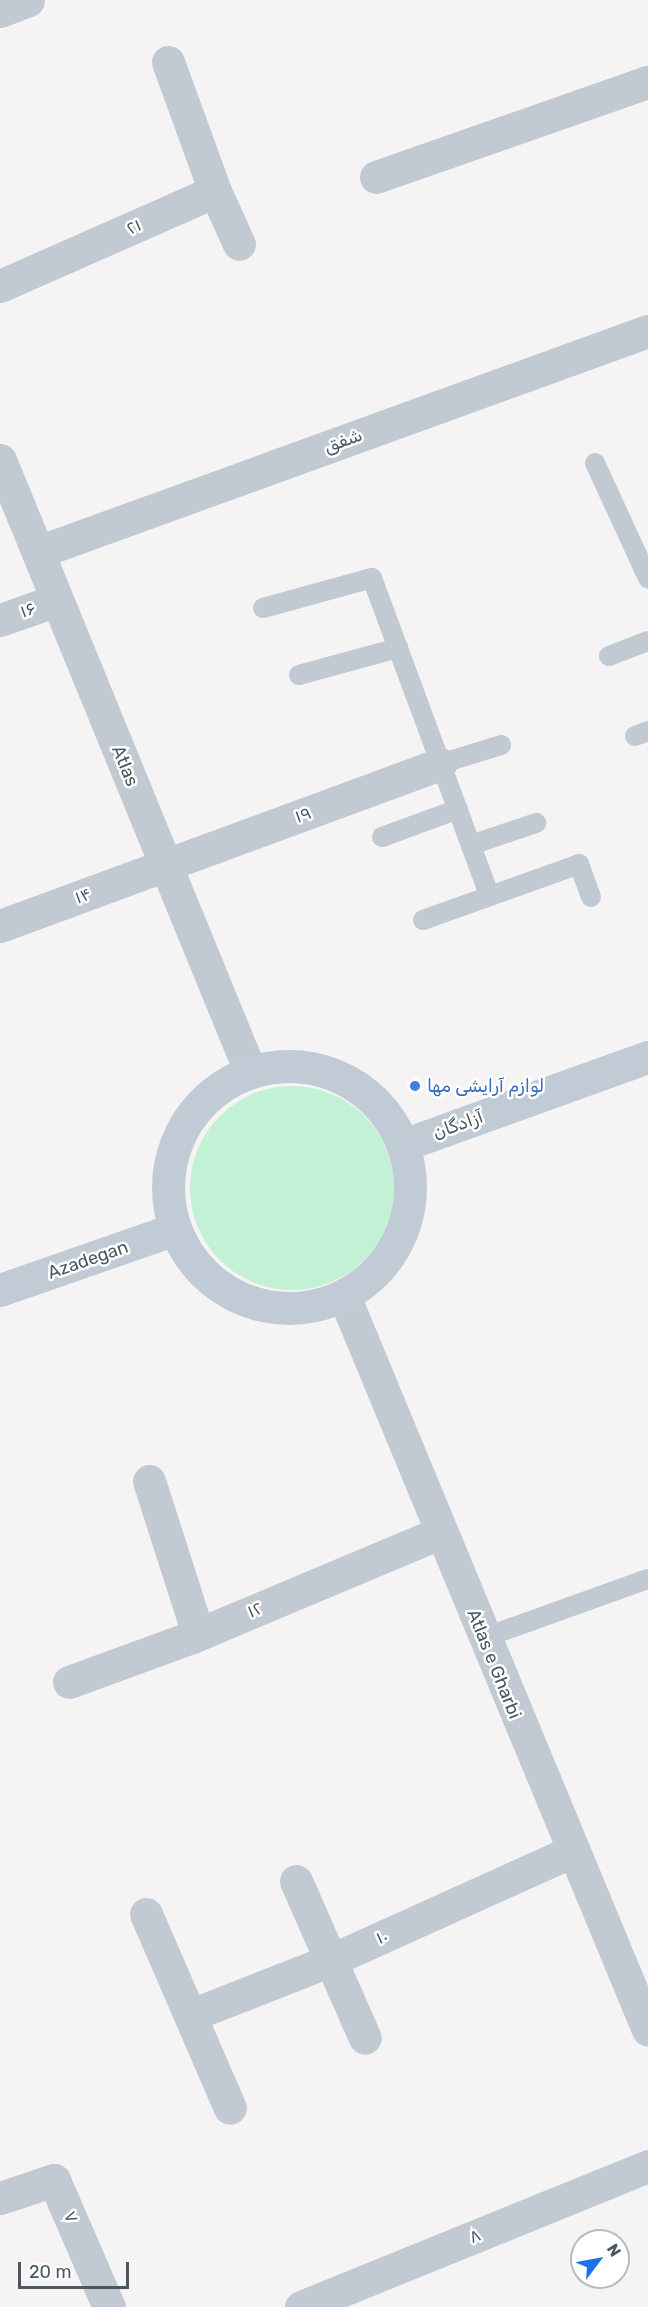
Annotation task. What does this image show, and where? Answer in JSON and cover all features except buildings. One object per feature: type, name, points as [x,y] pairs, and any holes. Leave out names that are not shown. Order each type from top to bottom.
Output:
[{"type":"main road","name":"آزادگان","points":[[403,1145],[648,1057]]},
{"type":"main road","points":[[287,1065],[324,1070],[357,1087],[385,1112],[403,1145],[410,1180],[399,1237],[373,1276],[344,1296],[312,1307],[278,1308],[245,1300],[215,1283],[191,1259],[175,1229],[167,1191],[172,1152],[189,1118],[209,1097],[250,1071],[287,1065]]},
{"type":"main road","name":"Azadegan","points":[[0,1290],[175,1229]]},
{"type":"street","points":[[0,11],[28,0]]},
{"type":"street","points":[[168,62],[215,191],[239,244]]},
{"type":"street","points":[[376,177],[648,82]]},
{"type":"street","name":"۲۱","points":[[0,286],[215,191]]},
{"type":"street","name":"شفق","points":[[38,552],[648,331]]},
{"type":"street","name":"Atlas","points":[[0,460],[250,1071]]},
{"type":"street","name":"۱۶","points":[[0,620],[57,600]]},
{"type":"street","name":"۱۹","points":[[166,865],[440,764]]},
{"type":"street","name":"۱۴","points":[[0,926],[166,865]]},
{"type":"street","name":"Atlas e Gharbi","points":[[344,1296],[570,1852],[646,2021]]},
{"type":"street","points":[[148,1481],[198,1634]]},
{"type":"street","name":"۱۲","points":[[69,1682],[198,1634],[440,1533]]},
{"type":"street","name":"۱۰","points":[[191,2014],[329,1961],[570,1852]]},
{"type":"street","points":[[296,1881],[364,2038]]},
{"type":"street","points":[[146,1914],[230,2108]]},
{"type":"street","name":"۸","points":[[301,2307],[648,2166]]},
{"type":"street","name":"۷","points":[[0,2198],[54,2180],[109,2307]]},
{"type":"lane","points":[[595,463],[648,578]]},
{"type":"lane","points":[[263,608],[372,578],[489,895]]},
{"type":"lane","points":[[609,656],[648,641]]},
{"type":"lane","points":[[299,675],[398,648]]},
{"type":"lane","points":[[440,764],[501,745]]},
{"type":"lane","points":[[382,837],[458,809]]},
{"type":"lane","points":[[471,845],[536,823]]},
{"type":"lane","points":[[423,921],[579,864],[591,897]]},
{"type":"lane","points":[[483,1638],[648,1579]]},
{"type":"green space","points":[[292,1086],[312,1088],[340,1098],[357,1109],[371,1123],[386,1149],[392,1168],[394,1188],[392,1208],[382,1236],[371,1253],[357,1267],[331,1282],[312,1288],[292,1290],[272,1288],[244,1278],[227,1267],[213,1253],[198,1227],[192,1208],[190,1188],[192,1168],[202,1140],[213,1123],[227,1109],[253,1094],[272,1088]]},
{"type":"place","name":"لوازم آرایشی مها","points":[[415,1086]]}]
